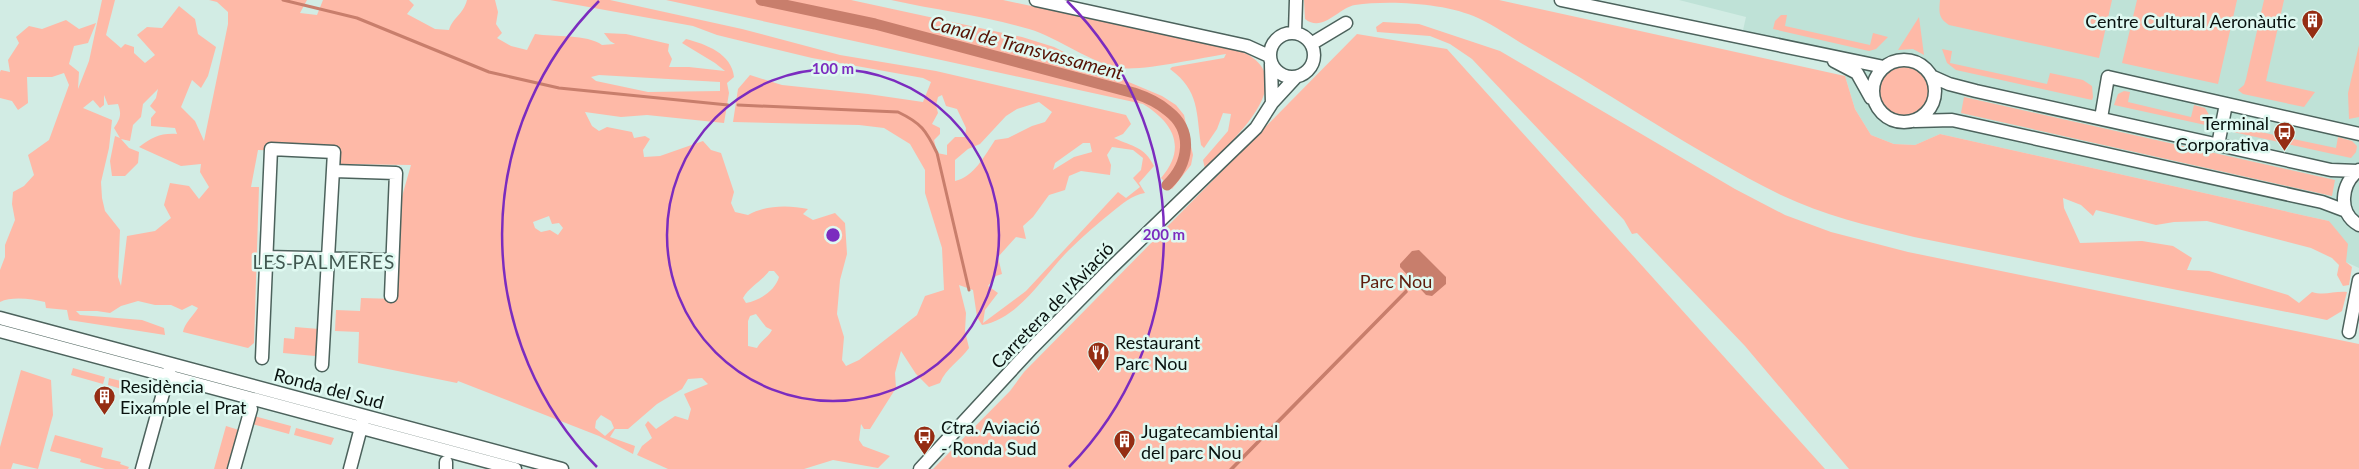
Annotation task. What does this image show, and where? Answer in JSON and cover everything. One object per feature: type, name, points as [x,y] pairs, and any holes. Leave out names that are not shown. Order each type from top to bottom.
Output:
[{"type":"street","points":[[1036,0],[1247,46],[1270,60],[1281,74],[1296,76],[1304,74],[1311,65],[1314,56],[1312,44],[1307,38],[1294,32],[1279,36],[1273,42],[1270,60],[1272,103]]},
{"type":"street","points":[[1294,32],[1296,0]]},
{"type":"street","points":[[1562,0],[1884,67]]},
{"type":"street","points":[[1312,44],[1346,23]]},
{"type":"street","points":[[1247,46],[1273,42]]},
{"type":"street","points":[[1825,56],[1857,73],[1877,108],[1894,122],[1952,120],[2322,202],[2346,210],[2359,225]]},
{"type":"street","points":[[1877,108],[1872,90],[1874,80],[1884,67],[1893,61],[1904,60],[1919,64],[1931,76],[1949,84],[1976,91],[2331,170],[2358,170]]},
{"type":"street","name":"Carretera de l'Aviació","points":[[920,469],[1032,348],[1161,219],[1256,128],[1272,103],[1296,76]]},
{"type":"street","points":[[1915,121],[1927,114],[1935,98],[1935,87],[1931,76]]},
{"type":"street","points":[[2101,118],[2108,78],[2359,134]]},
{"type":"street","points":[[2218,145],[2226,104]]},
{"type":"street","points":[[262,358],[271,149],[334,152],[322,366]]},
{"type":"street","points":[[2346,210],[2344,190],[2351,177],[2358,170]]},
{"type":"street","points":[[334,171],[396,173],[390,296]]},
{"type":"street","points":[[267,257],[391,260]]},
{"type":"street","points":[[2348,332],[2359,280]]},
{"type":"street","name":"Ronda del Sud","points":[[0,318],[169,370]]},
{"type":"street","name":"Ronda del Sud","points":[[0,331],[169,370],[363,422],[562,469]]},
{"type":"street","points":[[142,469],[169,370]]},
{"type":"street","points":[[234,469],[251,409]]},
{"type":"street","points":[[350,469],[363,422]]},
{"type":"street","name":"Ronda del Sud","points":[[363,422],[515,469]]},
{"type":"shaded area","points":[[1679,0],[2359,0],[2359,268],[2346,262],[2329,221],[1940,134],[1915,145],[1894,144],[1871,135],[1855,109],[1845,76],[1825,56],[1741,39],[1746,17]]},
{"type":"shaded area","points":[[1419,250],[1446,277],[1446,284],[1432,296],[1426,295],[1400,267],[1400,264],[1412,251]]},
{"type":"shaded area","points":[[1406,289],[1408,292],[1234,469],[1229,469]]},
{"type":"green space","points":[[102,0],[115,0],[106,35],[121,48],[125,44],[134,47],[134,53],[145,63],[155,55],[137,35],[147,27],[162,28],[179,6],[195,19],[198,34],[216,47],[208,76],[201,88],[192,80],[181,107],[195,121],[204,141],[228,24],[228,12],[217,2],[209,0],[307,0],[300,13],[317,15],[323,0],[409,0],[414,5],[407,14],[435,29],[449,30],[467,0],[495,0],[498,12],[496,24],[502,33],[497,38],[511,46],[527,50],[535,34],[579,37],[596,41],[602,45],[615,44],[604,33],[626,34],[669,44],[668,51],[672,59],[669,67],[725,71],[682,43],[686,39],[702,44],[723,56],[732,69],[734,77],[727,83],[729,93],[724,123],[647,115],[621,117],[585,112],[592,126],[599,131],[607,127],[632,132],[634,138],[645,136],[650,139],[643,150],[644,157],[660,156],[703,141],[711,150],[721,153],[734,192],[731,203],[735,212],[748,215],[762,209],[793,207],[808,209],[803,214],[813,220],[835,213],[845,223],[847,254],[840,280],[837,314],[844,337],[842,360],[846,366],[859,360],[917,315],[925,296],[944,290],[942,248],[925,193],[925,170],[910,144],[884,128],[859,125],[733,122],[738,89],[750,75],[782,85],[923,102],[931,82],[923,78],[812,58],[717,35],[693,26],[550,0],[610,0],[742,29],[840,55],[936,71],[1126,115],[1131,124],[1123,134],[1114,138],[1142,151],[1154,166],[1139,183],[1145,193],[1127,200],[1090,231],[1068,251],[1030,295],[1008,314],[982,325],[977,317],[973,290],[959,285],[966,313],[965,331],[969,348],[946,373],[940,383],[929,387],[916,374],[901,351],[895,373],[896,388],[870,429],[864,429],[861,424],[859,440],[863,446],[890,456],[878,468],[833,460],[804,469],[668,469],[637,455],[642,446],[652,438],[645,425],[648,421],[656,429],[675,416],[688,420],[691,409],[684,394],[708,384],[702,378],[688,379],[682,389],[657,404],[628,429],[615,429],[610,437],[635,446],[633,454],[599,436],[458,381],[457,383],[358,363],[359,332],[335,331],[336,310],[360,311],[361,298],[397,299],[401,200],[411,165],[339,164],[339,153],[258,150],[251,187],[259,187],[254,343],[248,348],[183,332],[198,308],[192,305],[182,310],[171,305],[155,305],[138,301],[121,306],[110,313],[76,311],[80,315],[142,320],[164,328],[165,335],[69,320],[67,310],[46,308],[45,302],[40,301],[16,299],[0,302],[0,270],[5,257],[5,245],[15,220],[12,204],[13,192],[24,186],[34,175],[28,155],[49,140],[69,85],[64,73],[52,77],[27,77],[28,103],[18,110],[12,101],[0,98],[0,72],[1,70],[10,72],[8,60],[19,43],[16,37],[29,26],[42,29],[66,20],[79,29],[96,23],[88,43],[74,46],[69,64],[79,72],[78,89],[89,61]],"holes":[[[599,75],[720,82],[720,91],[648,92],[596,81],[591,77]],[[158,89],[156,98],[150,106],[156,112],[151,118],[151,126],[175,128],[177,134],[157,136],[139,147],[181,166],[201,164],[200,172],[209,187],[199,199],[189,186],[170,183],[164,205],[171,218],[155,231],[127,236],[121,286],[118,277],[120,230],[105,211],[101,182],[109,148],[112,120],[83,108],[93,100],[100,108],[104,105],[104,95],[108,105],[118,104],[120,117],[114,128],[120,138],[115,136],[110,161],[112,176],[125,176],[138,163],[139,152],[129,148],[121,139],[130,141],[133,125],[141,117],[143,104]],[[942,95],[946,106],[957,109],[966,128],[965,137],[955,137],[947,145],[947,155],[937,153],[934,140],[940,134],[940,128],[932,124],[938,113],[936,105],[938,97]],[[1039,102],[1052,112],[1045,122],[1008,138],[995,140],[983,159],[973,170],[962,179],[955,181],[955,160],[968,149],[980,144],[1006,116],[1017,109]],[[1083,143],[1090,143],[1092,152],[1074,157],[1053,170],[1055,163]],[[1112,147],[1133,150],[1143,158],[1141,170],[1133,178],[1140,187],[1126,198],[1118,192],[1026,291],[983,323],[985,310],[998,293],[988,286],[996,276],[1002,274],[998,257],[1016,237],[1026,239],[1023,226],[1033,217],[1049,195],[1065,190],[1069,176],[1081,171],[1110,175],[1111,165],[1107,155]],[[549,216],[552,224],[559,223],[563,228],[558,235],[550,230],[541,232],[535,228],[533,222]],[[769,271],[774,271],[779,277],[770,291],[756,300],[746,303],[743,298]],[[756,314],[766,327],[772,330],[757,348],[748,346],[748,321],[750,316]],[[601,415],[611,421],[614,428],[605,436],[595,428],[596,421]]]},
{"type":"green space","points":[[666,0],[851,0],[1022,37],[1054,47],[1100,70],[1162,96],[1176,105],[1184,115],[1193,155],[1191,165],[1172,189],[1161,178],[1174,156],[1175,146],[1173,137],[1163,119],[1143,104]]},
{"type":"green space","points":[[891,0],[1003,0],[1238,50],[1257,62],[1266,76],[1265,92],[1257,109],[1245,126],[1205,169],[1203,160],[1228,131],[1231,114],[1223,113],[1217,129],[1204,148],[1201,145],[1197,113],[1192,94],[1180,77],[1170,69],[1172,67],[1224,58],[1226,54],[1143,68],[1120,68],[1097,61],[1052,38],[1029,29],[995,20]]},
{"type":"green space","points":[[1304,0],[1499,0],[1845,76],[1855,109],[1871,135],[1894,144],[1915,145],[1940,134],[2329,221],[2348,244],[2346,262],[2352,267],[2349,285],[2343,286],[2337,275],[2339,265],[2332,258],[2311,248],[2207,221],[2174,222],[2156,225],[2096,210],[2093,216],[2081,205],[2063,198],[2064,208],[2080,243],[2142,241],[2173,246],[2192,258],[2187,270],[2209,271],[2288,295],[2299,303],[2312,292],[2321,294],[2347,292],[2342,311],[2327,320],[1914,237],[1846,219],[1797,202],[1749,179],[1478,18],[1434,6],[1384,3],[1355,5],[1324,22],[1312,23],[1305,19]]},
{"type":"green space","points":[[1940,0],[2112,0],[2099,58],[1949,25],[1940,14]]},
{"type":"green space","points":[[2137,0],[2237,0],[2218,84],[2122,63]]},
{"type":"green space","points":[[2264,0],[2284,0],[2266,81],[2315,92],[2304,107],[2243,94],[2238,90],[2244,85],[2246,79]]},
{"type":"green space","points":[[1781,15],[1787,15],[1785,26],[1870,45],[1873,33],[1888,37],[1876,49],[1869,51],[1773,29],[1775,21]]},
{"type":"green space","points":[[1919,17],[1924,55],[1913,49],[1898,50]]},
{"type":"green space","points":[[1383,22],[1419,24],[1500,51],[1735,189],[1785,215],[1831,232],[1908,252],[2359,344],[2359,469],[1849,469],[1745,346],[1637,233],[1632,234],[1624,220],[1472,59],[1450,44],[1430,36],[1377,32],[1376,27]]},
{"type":"green space","name":"Parc Nou","points":[[1357,34],[1447,49],[1825,469],[933,469],[1010,391],[1024,372]]},
{"type":"green space","points":[[2359,45],[2359,117],[2349,119],[2348,93]]},
{"type":"green space","points":[[1942,49],[1952,51],[1950,63],[2047,84],[2050,73],[2083,80],[2092,86],[2093,97],[2092,100],[1956,70],[1947,63]]},
{"type":"green space","points":[[1904,67],[1914,69],[1922,74],[1927,82],[1929,92],[1927,102],[1922,110],[1914,115],[1904,117],[1894,115],[1886,110],[1881,102],[1879,92],[1881,82],[1886,74],[1894,69]]},
{"type":"green space","points":[[2124,91],[2130,92],[2128,102],[2191,117],[2194,105],[2205,108],[2211,118],[2210,126],[2114,105],[2118,94]]},
{"type":"green space","points":[[1964,97],[2335,180],[2332,196],[1961,113]]},
{"type":"green space","points":[[2245,117],[2248,118],[2246,129],[2336,148],[2338,137],[2352,141],[2357,146],[2356,152],[2351,158],[2233,132],[2235,122]]},
{"type":"green space","points":[[295,327],[319,329],[317,354],[315,356],[283,353],[284,338],[294,339]]},
{"type":"green space","points":[[73,368],[105,377],[103,384],[71,375]]},
{"type":"green space","points":[[21,370],[51,380],[53,415],[38,469],[13,463],[11,469],[0,469],[0,447]]},
{"type":"green space","points":[[109,378],[141,386],[139,394],[108,385]]},
{"type":"green space","points":[[254,416],[291,426],[289,434],[252,424]]},
{"type":"green space","points":[[226,426],[239,430],[228,469],[214,469]]},
{"type":"green space","points":[[296,428],[334,438],[331,445],[294,435]]},
{"type":"green space","points":[[55,435],[103,448],[101,457],[121,462],[120,464],[129,467],[128,469],[105,469],[80,462],[81,459],[50,451]]},
{"type":"waterway","points":[[283,0],[357,18],[489,72],[559,88],[728,105]]},
{"type":"waterway","name":"Canal de Transvassament","points":[[761,0],[875,24],[1134,93],[1156,102],[1176,119],[1182,128],[1185,138],[1184,158],[1174,177],[1167,185]]},
{"type":"waterway","points":[[738,105],[898,112],[918,124],[926,133],[937,153],[969,290]]},
{"type":"place","name":"Centre Cultural Aeronàutic","points":[[2312,40]]},
{"type":"place","name":"Terminal Corporativa","points":[[2285,152]]},
{"type":"place","name":"Restaurant Parc Nou","points":[[1099,371]]},
{"type":"place","name":"Residència Eixample el Prat","points":[[104,415]]},
{"type":"place","name":"Ctra. Aviació - Ronda Sud","points":[[925,456]]},
{"type":"place","name":"Jugatecambiental del parc Nou","points":[[1125,460]]},
{"type":"district","name":"LES PALMERES","points":[[324,261]]}]
